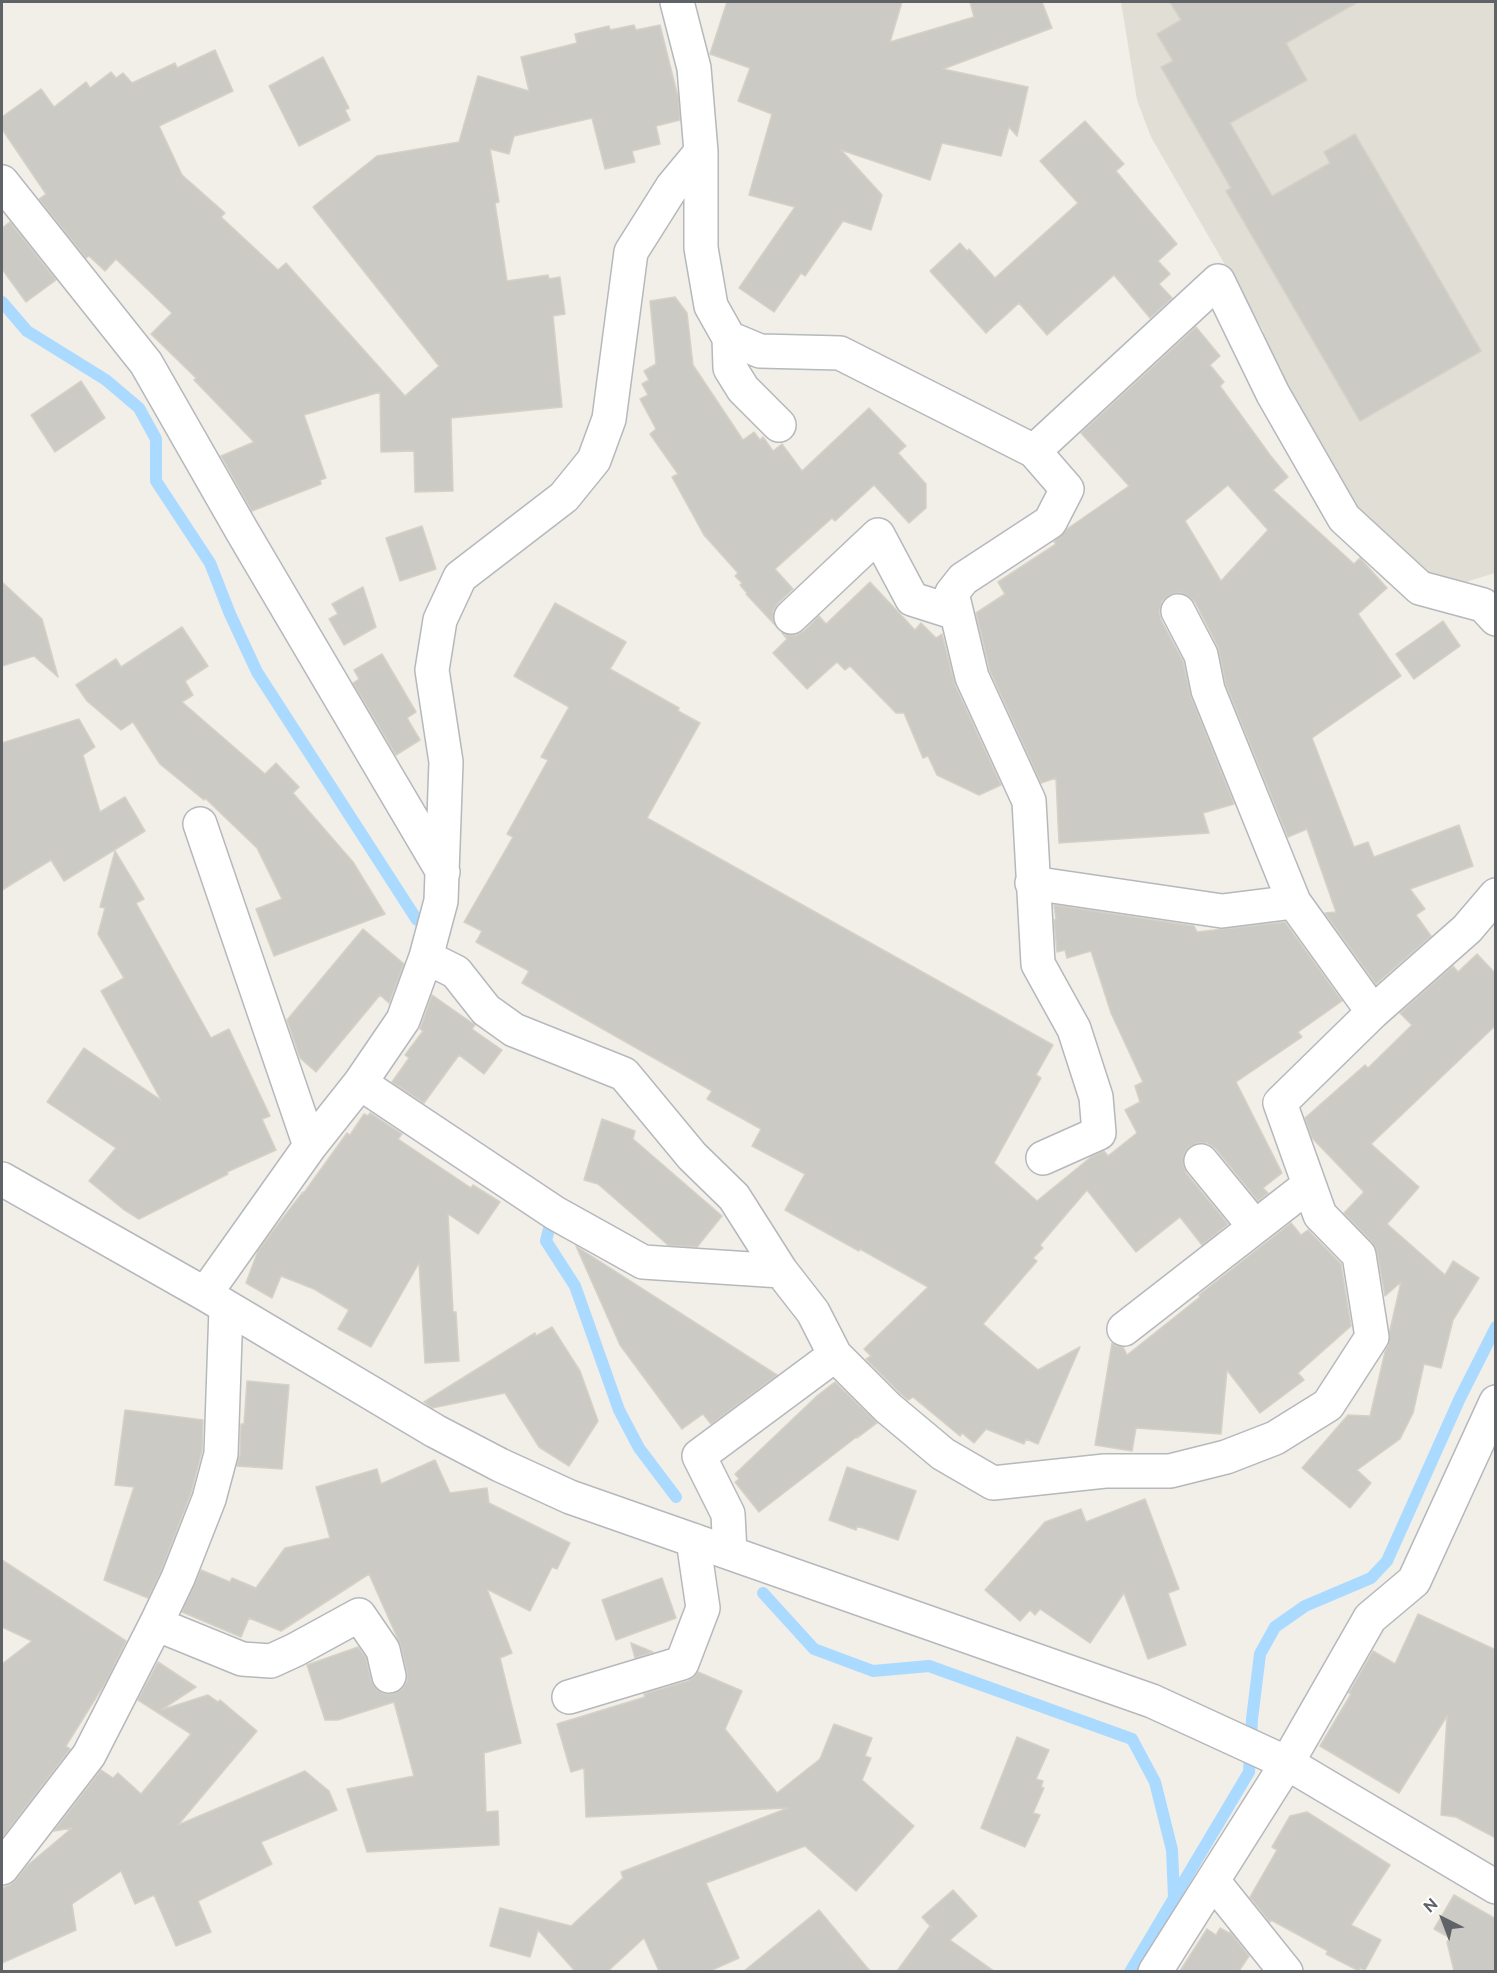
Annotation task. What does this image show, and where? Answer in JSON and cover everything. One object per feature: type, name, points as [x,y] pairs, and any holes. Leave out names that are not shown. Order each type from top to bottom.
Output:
[{"type":"street","points":[[677,2],[694,68],[702,152],[701,248],[711,306],[729,338],[730,368],[743,389],[779,425]]},
{"type":"street","points":[[2,1868],[89,1755],[178,1578],[209,1498],[221,1454],[216,1301],[310,1146],[360,1083],[403,1020],[426,957],[441,901],[443,872],[446,762],[432,670],[440,620],[460,577],[564,497],[594,460],[609,419],[631,252],[672,187],[702,152]]},
{"type":"street","points":[[2,182],[146,363],[443,872]]},
{"type":"street","points":[[1034,451],[1218,281],[1273,394],[1344,518],[1420,588],[1483,605],[1496,619]]},
{"type":"street","points":[[729,338],[760,351],[840,353],[1034,451],[1067,489],[1050,522],[963,579],[952,593],[972,677],[1029,801],[1038,964],[1074,1029],[1096,1097],[1099,1133],[1043,1158]]},
{"type":"street","points":[[791,617],[878,535],[912,599],[956,613]]},
{"type":"street","points":[[1178,611],[1201,656],[1208,690],[1294,902],[1373,1012]]},
{"type":"street","points":[[200,824],[310,1146]]},
{"type":"street","points":[[1032,883],[1222,911],[1294,902]]},
{"type":"street","points":[[426,957],[456,972],[486,1010],[514,1030],[624,1074],[692,1156],[734,1197],[781,1271],[813,1312],[835,1355],[888,1408],[943,1454],[993,1483],[1105,1471],[1170,1471],[1226,1457],[1275,1438],[1328,1405],[1372,1337],[1359,1255],[1320,1215],[1280,1103],[1373,1012],[1467,929],[1496,895]]},
{"type":"street","points":[[360,1083],[555,1213],[643,1262],[781,1271]]},
{"type":"street","points":[[1201,1161],[1255,1227]]},
{"type":"street","points":[[2,1179],[216,1301],[435,1431],[500,1465],[570,1497],[1152,1701],[1281,1760],[1496,1887]]},
{"type":"street","points":[[1124,1329],[1309,1185]]},
{"type":"street","points":[[730,1552],[728,1514],[699,1456],[835,1355]]},
{"type":"street","points":[[1155,1971],[1213,1881],[1281,1760],[1370,1618],[1413,1581],[1496,1402]]},
{"type":"street","points":[[569,1697],[682,1663],[704,1608],[693,1540]]},
{"type":"street","points":[[156,1624],[242,1659],[271,1661],[359,1615],[383,1650],[389,1676]]},
{"type":"street","points":[[1213,1881],[1286,1971]]},
{"type":"shaded area","points":[[1121,2],[1495,2],[1495,573],[1436,591],[1349,507],[1253,339],[1264,332],[1151,137],[1137,100]]},
{"type":"building","points":[[727,2],[902,2],[890,42],[974,17],[970,2],[1042,2],[1052,28],[943,69],[1028,87],[1017,136],[1009,127],[1001,156],[942,143],[930,180],[841,150],[882,195],[871,230],[843,221],[805,276],[801,273],[774,312],[739,288],[795,207],[749,195],[772,114],[738,101],[750,68],[710,54]]},
{"type":"building","points":[[1170,2],[1358,2],[1286,43],[1307,80],[1230,123],[1272,196],[1330,163],[1324,152],[1355,134],[1481,351],[1360,421],[1226,191],[1231,188],[1161,67],[1173,61],[1157,34],[1181,20]]},
{"type":"building","points":[[634,25],[636,30],[660,25],[678,97],[680,120],[656,126],[660,144],[632,151],[635,162],[605,169],[592,118],[514,136],[509,154],[490,149],[499,202],[495,203],[507,281],[548,275],[549,279],[560,277],[565,314],[553,316],[562,407],[451,418],[453,491],[415,492],[414,451],[381,452],[380,392],[304,415],[326,478],[320,480],[321,484],[252,511],[221,456],[254,442],[194,380],[196,378],[151,334],[172,313],[116,259],[105,271],[89,256],[86,258],[39,199],[46,194],[2,129],[2,117],[41,89],[54,107],[86,82],[90,88],[111,72],[116,78],[123,73],[132,83],[175,63],[177,68],[215,50],[233,91],[159,126],[182,175],[225,213],[221,217],[278,270],[286,263],[405,396],[439,366],[313,207],[377,156],[459,142],[478,76],[529,91],[521,57],[577,43],[575,34],[609,26],[610,30]]},
{"type":"building","points":[[323,57],[349,108],[345,110],[350,120],[299,146],[269,86]]},
{"type":"building","points":[[1085,121],[1124,164],[1116,171],[1177,244],[1158,261],[1170,274],[1159,284],[1172,298],[1150,318],[1114,275],[1047,335],[1019,303],[986,333],[930,271],[960,243],[967,251],[969,249],[995,278],[1078,203],[1040,161]]},
{"type":"building","points":[[10,222],[56,280],[26,302],[2,269],[2,228]]},
{"type":"building","points":[[675,297],[687,313],[693,365],[743,440],[754,432],[760,440],[763,437],[773,451],[782,444],[802,471],[869,408],[906,446],[898,453],[926,484],[926,508],[909,523],[874,485],[835,521],[832,518],[775,569],[793,589],[773,611],[775,625],[746,594],[740,585],[742,583],[735,576],[738,573],[704,535],[672,477],[678,474],[650,434],[656,429],[640,399],[648,395],[642,384],[649,380],[644,371],[656,364],[650,301]]},
{"type":"building","points":[[1196,327],[1220,356],[1210,365],[1224,382],[1220,386],[1288,477],[1273,490],[1354,564],[1360,558],[1387,588],[1358,614],[1401,676],[1312,738],[1354,847],[1368,842],[1374,857],[1459,825],[1473,866],[1410,889],[1425,909],[1416,915],[1431,936],[1376,984],[1325,913],[1336,912],[1307,829],[1288,837],[1226,685],[1218,647],[1195,602],[1188,596],[1179,592],[1169,595],[1162,601],[1159,611],[1161,620],[1183,661],[1191,697],[1234,804],[1203,813],[1209,833],[1059,843],[1056,778],[1041,783],[990,671],[976,613],[1005,594],[998,582],[1056,544],[1054,542],[1067,529],[1129,486],[1081,433]],"holes":[[[1228,485],[1268,530],[1221,581],[1185,521]]]},
{"type":"building","points":[[81,381],[105,418],[55,452],[31,415]]},
{"type":"building","points":[[422,526],[436,569],[400,581],[386,538]]},
{"type":"building","points":[[2,582],[42,619],[58,677],[34,656],[2,666]]},
{"type":"building","points":[[870,582],[915,630],[921,623],[936,638],[942,634],[955,685],[1001,785],[979,795],[937,775],[928,756],[923,758],[904,713],[896,713],[850,666],[845,670],[837,662],[807,689],[773,653],[787,639],[782,633],[796,635],[804,631],[819,616],[826,624]]},
{"type":"building","points":[[363,587],[376,627],[344,645],[329,619],[338,614],[332,604]]},
{"type":"building","points":[[555,603],[626,642],[610,669],[679,708],[678,711],[700,723],[647,818],[1053,1045],[1036,1075],[1041,1078],[994,1163],[1037,1201],[1091,1157],[1104,1151],[1108,1156],[1137,1133],[1125,1110],[1140,1102],[1135,1086],[1143,1082],[1111,1013],[1091,951],[1067,958],[1065,950],[1057,952],[1054,905],[1194,926],[1197,932],[1285,922],[1342,1001],[1298,1032],[1302,1037],[1236,1082],[1282,1173],[1263,1188],[1268,1193],[1258,1201],[1216,1149],[1207,1143],[1197,1143],[1189,1147],[1184,1154],[1183,1165],[1186,1173],[1228,1224],[1202,1245],[1180,1217],[1136,1252],[1087,1190],[1040,1245],[1043,1248],[1033,1258],[1037,1261],[983,1324],[1038,1370],[1080,1347],[1038,1444],[1026,1439],[1024,1444],[986,1429],[974,1443],[962,1433],[960,1436],[913,1397],[908,1400],[901,1394],[866,1359],[871,1356],[864,1349],[928,1287],[785,1210],[805,1174],[752,1146],[761,1129],[707,1099],[712,1091],[522,983],[529,971],[476,942],[482,931],[464,922],[513,837],[507,834],[548,760],[541,757],[569,707],[514,676]]},
{"type":"building","points":[[1443,621],[1460,646],[1414,679],[1396,654]]},
{"type":"building","points":[[182,627],[208,666],[185,681],[193,695],[182,702],[265,774],[276,763],[299,787],[293,793],[353,862],[385,914],[274,956],[256,909],[282,899],[257,848],[205,798],[204,800],[160,764],[133,722],[121,730],[87,701],[76,685],[116,659],[121,667]]},
{"type":"building","points":[[382,654],[416,712],[407,718],[420,740],[396,755],[353,683],[359,679],[354,670]]},
{"type":"building","points":[[79,719],[95,747],[83,755],[100,812],[125,797],[145,831],[64,881],[51,860],[2,890],[2,743]]},
{"type":"building","points":[[115,851],[144,899],[136,903],[211,1038],[229,1029],[270,1116],[262,1119],[276,1150],[227,1172],[228,1174],[139,1219],[89,1181],[116,1148],[47,1102],[84,1048],[161,1100],[101,991],[124,978],[98,934],[105,908],[100,907]]},
{"type":"building","points":[[363,929],[404,964],[389,1003],[380,995],[316,1072],[300,1058],[287,1020]]},
{"type":"building","points":[[1477,954],[1496,974],[1496,1025],[1371,1144],[1419,1187],[1387,1224],[1445,1275],[1453,1261],[1479,1278],[1453,1320],[1441,1368],[1424,1364],[1413,1413],[1400,1439],[1357,1470],[1371,1483],[1350,1508],[1302,1468],[1348,1415],[1370,1416],[1401,1282],[1385,1296],[1377,1251],[1372,1242],[1344,1213],[1364,1192],[1312,1138],[1305,1118],[1365,1065],[1368,1068],[1412,1025],[1400,1013],[1453,966],[1458,972]]},
{"type":"building","points":[[432,995],[475,1025],[472,1029],[502,1050],[484,1074],[459,1055],[424,1103],[392,1082],[409,1058],[405,1055],[423,1031],[420,1029]]},
{"type":"building","points":[[370,1113],[402,1134],[398,1139],[471,1188],[473,1185],[500,1202],[478,1234],[448,1214],[453,1312],[456,1312],[459,1361],[425,1363],[419,1263],[371,1347],[338,1329],[349,1310],[314,1289],[281,1276],[272,1298],[246,1283],[258,1251],[347,1133],[350,1135],[364,1114],[368,1116]]},
{"type":"building","points":[[602,1119],[635,1131],[633,1139],[722,1216],[697,1247],[668,1245],[598,1184],[584,1180]]},
{"type":"building","points":[[1291,1223],[1301,1235],[1308,1230],[1341,1264],[1351,1326],[1298,1373],[1304,1380],[1260,1413],[1227,1370],[1221,1434],[1136,1428],[1132,1451],[1095,1445],[1112,1343],[1123,1347],[1127,1355]]},
{"type":"building","points":[[576,1246],[777,1375],[711,1424],[703,1414],[682,1429],[620,1345]]},
{"type":"building","points":[[552,1327],[580,1371],[598,1421],[569,1466],[539,1447],[505,1393],[432,1408],[424,1402],[535,1333],[536,1336]]},
{"type":"building","points":[[247,1381],[289,1385],[282,1469],[237,1466],[240,1455],[241,1424],[244,1424]]},
{"type":"building","points":[[835,1382],[877,1423],[759,1512],[735,1482],[739,1479],[735,1474],[818,1395]]},
{"type":"building","points":[[125,1410],[203,1420],[202,1451],[191,1493],[148,1598],[104,1580],[134,1487],[115,1485]]},
{"type":"building","points":[[435,1460],[450,1493],[487,1488],[489,1503],[570,1543],[557,1569],[552,1567],[530,1611],[487,1589],[512,1653],[500,1658],[521,1743],[484,1753],[486,1812],[498,1811],[499,1845],[367,1852],[347,1789],[414,1776],[394,1702],[338,1720],[325,1720],[307,1665],[358,1647],[366,1658],[371,1680],[376,1689],[384,1694],[393,1694],[402,1689],[407,1681],[407,1672],[401,1646],[369,1574],[281,1631],[249,1618],[241,1637],[182,1612],[201,1570],[230,1582],[232,1578],[256,1588],[285,1548],[330,1538],[316,1487],[377,1469],[381,1484]]},
{"type":"building","points":[[847,1467],[916,1491],[898,1540],[857,1526],[856,1530],[829,1520]]},
{"type":"building","points":[[1145,1499],[1179,1589],[1168,1593],[1186,1645],[1148,1659],[1124,1593],[1090,1643],[1040,1609],[1035,1615],[1030,1610],[1020,1621],[985,1590],[1045,1522],[1081,1509],[1086,1522]]},
{"type":"building","points":[[2,1560],[126,1641],[107,1680],[66,1746],[70,1749],[2,1838],[2,1664],[32,1641],[2,1627]]},
{"type":"building","points":[[662,1578],[676,1618],[616,1640],[602,1600]]},
{"type":"building","points":[[1418,1614],[1496,1650],[1496,1838],[1456,1817],[1441,1815],[1447,1716],[1399,1793],[1320,1746],[1373,1651],[1395,1664]]},
{"type":"building","points":[[631,1643],[653,1652],[635,1658]]},
{"type":"building","points":[[158,1662],[196,1687],[161,1710],[208,1695],[218,1702],[220,1700],[257,1731],[178,1825],[305,1771],[329,1791],[337,1810],[261,1842],[272,1864],[198,1901],[211,1932],[176,1946],[154,1895],[135,1904],[121,1871],[72,1904],[76,1930],[2,1963],[2,1888],[16,1880],[28,1865],[72,1828],[54,1831],[101,1770],[113,1778],[118,1773],[141,1794],[191,1734],[138,1700]]},
{"type":"building","points":[[698,1672],[742,1691],[725,1729],[777,1793],[820,1759],[834,1724],[872,1738],[865,1756],[871,1758],[862,1780],[914,1826],[856,1891],[805,1846],[706,1883],[739,1958],[710,1971],[659,1971],[644,1938],[608,1971],[575,1971],[538,1930],[530,1957],[490,1946],[500,1908],[571,1926],[623,1878],[621,1872],[788,1808],[586,1817],[584,1768],[571,1772],[557,1724],[645,1697],[644,1694],[688,1681]]},
{"type":"building","points":[[1017,1737],[1049,1750],[1036,1779],[1043,1781],[1041,1787],[1044,1788],[1033,1813],[1040,1815],[1025,1847],[981,1828]]},
{"type":"building","points":[[1307,1812],[1390,1865],[1351,1925],[1381,1940],[1365,1970],[1360,1968],[1359,1971],[1326,1954],[1328,1951],[1271,1920],[1270,1922],[1250,1897],[1277,1850],[1272,1847],[1290,1816]]},
{"type":"building","points":[[953,1890],[977,1916],[950,1940],[994,1971],[897,1971],[930,1926],[932,1928],[922,1917]]},
{"type":"building","points":[[1454,1895],[1496,1919],[1496,1971],[1454,1971],[1447,1942],[1450,1938],[1434,1929]]},
{"type":"building","points":[[819,1910],[870,1971],[744,1971]]},
{"type":"building","points":[[1220,1928],[1230,1932],[1249,1956],[1239,1971],[1180,1971],[1207,1929],[1216,1935]]},
{"type":"waterway","points":[[2,302],[27,331],[106,380],[139,408],[156,439],[156,481],[210,563],[230,614],[257,672],[417,920]]},
{"type":"waterway","points":[[550,1225],[546,1241],[575,1286],[619,1410],[639,1448],[676,1497]]},
{"type":"waterway","points":[[1130,1972],[1249,1772],[1252,1719],[1260,1654],[1275,1627],[1305,1606],[1371,1578],[1387,1561],[1460,1398],[1496,1327]]},
{"type":"waterway","points":[[763,1593],[814,1649],[873,1671],[929,1666],[1132,1739],[1155,1782],[1172,1850],[1174,1897]]}]
